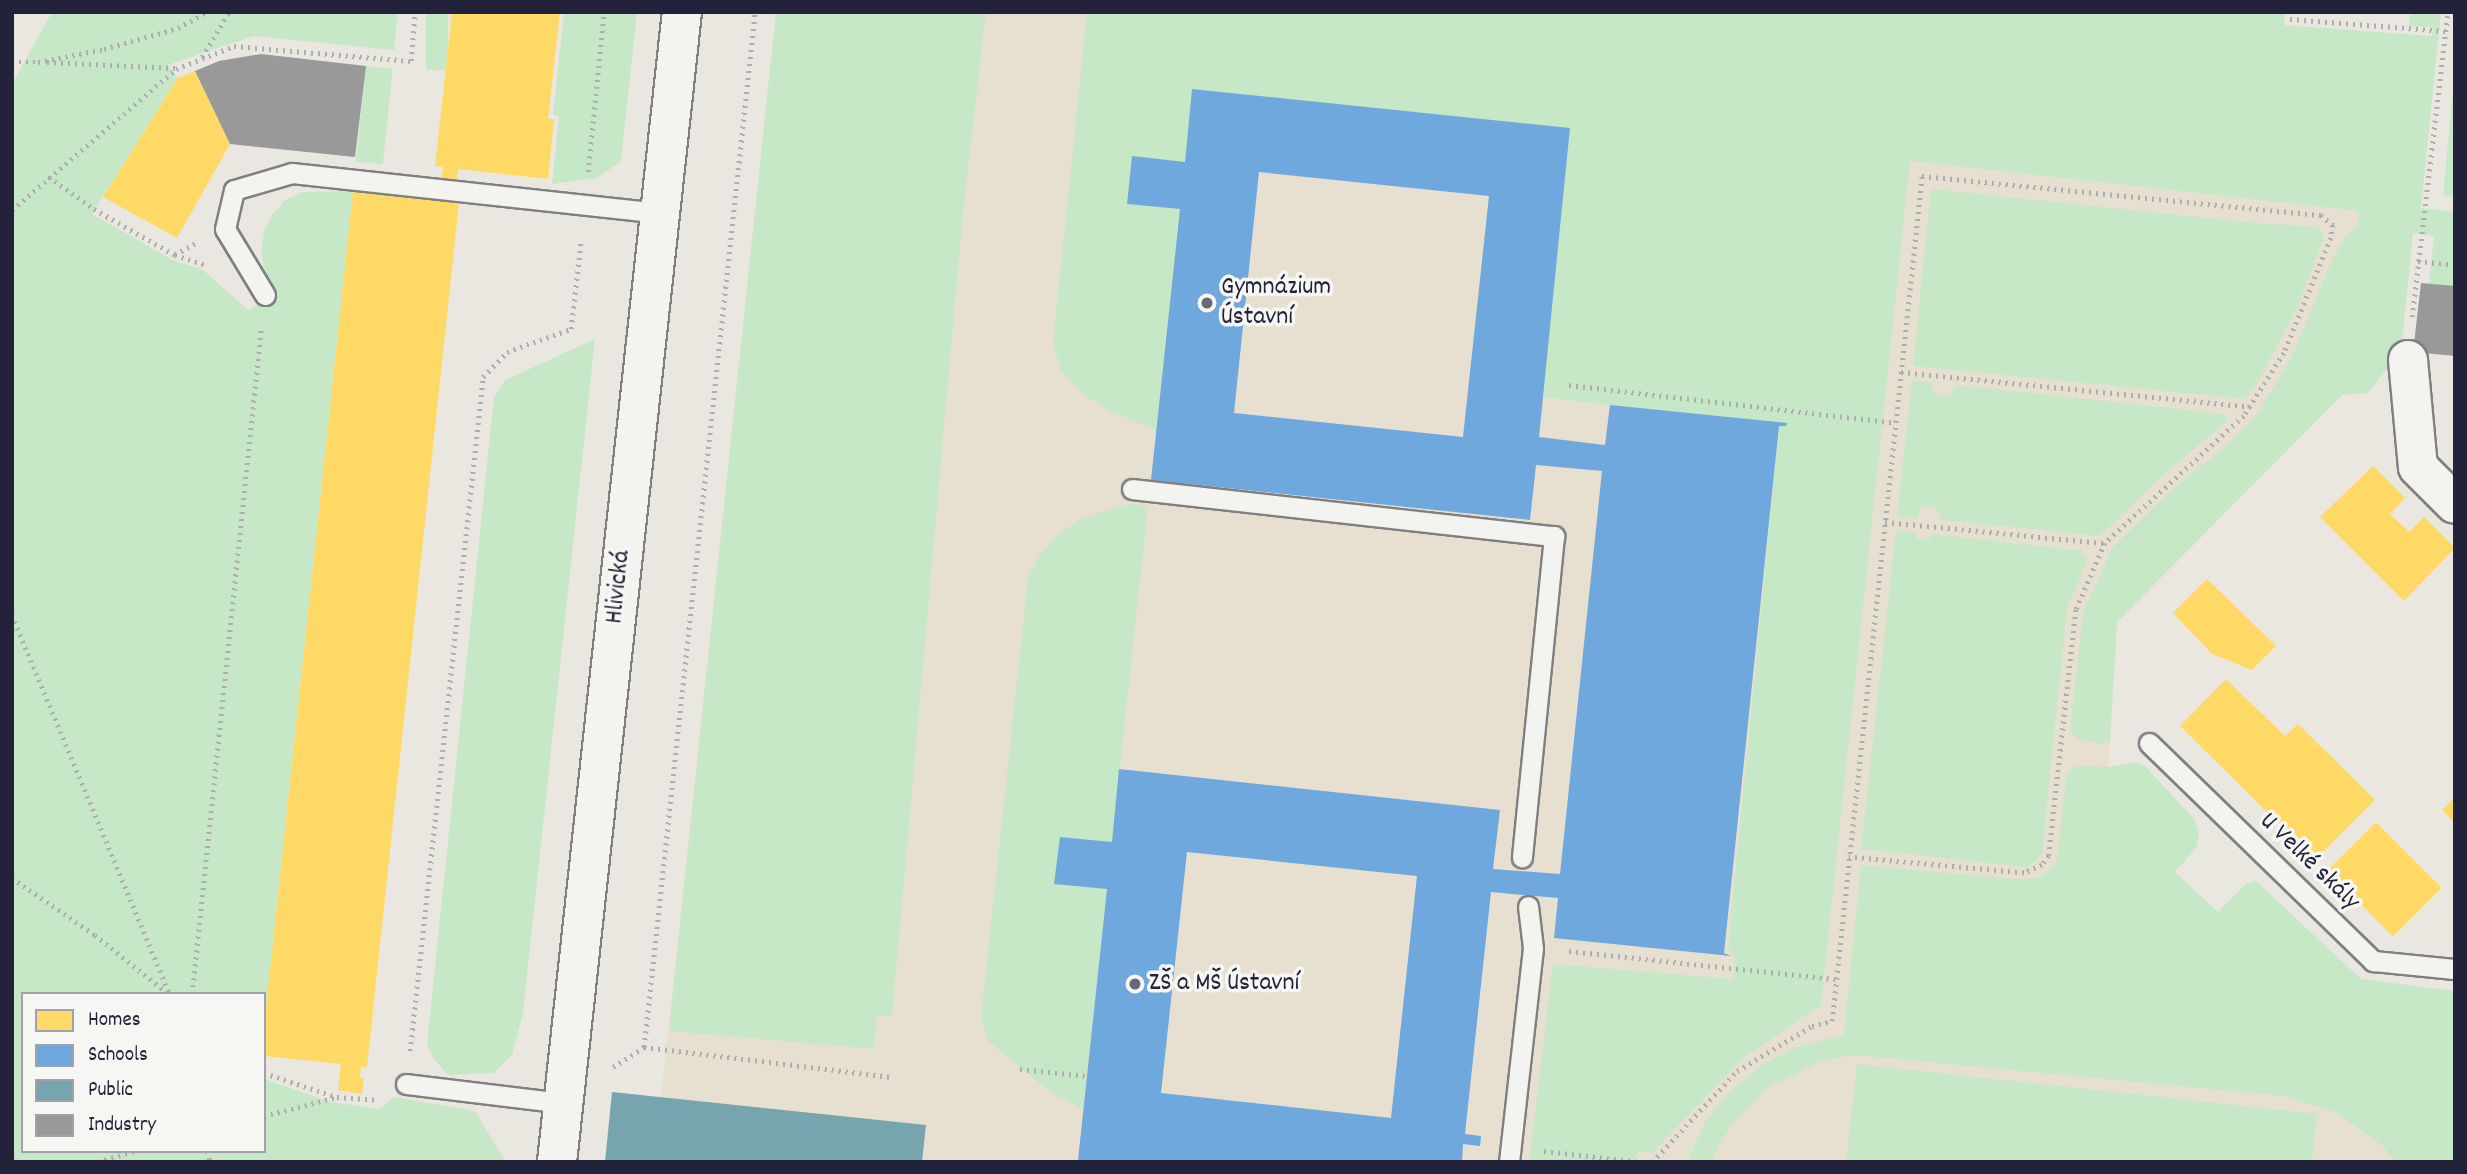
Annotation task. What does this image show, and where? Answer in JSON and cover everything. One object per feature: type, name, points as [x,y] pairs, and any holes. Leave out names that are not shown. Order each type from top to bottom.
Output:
[{"type":"street","name":"Hlivická","points":[[557,1162],[682,12]]},
{"type":"street","points":[[2408,360],[2418,467],[2455,504]]},
{"type":"lane","points":[[265,295],[225,229],[234,190],[292,173],[659,213]]},
{"type":"lane","points":[[1132,489],[1554,536],[1522,857]]},
{"type":"lane","name":"U Velké skály","points":[[2149,743],[2373,961],[2455,969]]},
{"type":"lane","points":[[1510,1154],[1533,948],[1528,906]]},
{"type":"lane","points":[[407,1084],[563,1103]]},
{"type":"path","points":[[38,62],[104,49],[178,28],[207,12]]},
{"type":"path","points":[[201,58],[229,12]]},
{"type":"path","points":[[12,210],[176,69],[234,46],[411,61],[415,12]]},
{"type":"path","points":[[266,1074],[338,1097],[375,1101],[407,1084],[483,377],[507,352],[571,328],[604,12]]},
{"type":"path","points":[[644,1047],[755,12]]},
{"type":"path","points":[[2408,360],[2448,12]]},
{"type":"path","points":[[2290,19],[2446,31]]},
{"type":"path","points":[[12,62],[176,69]]},
{"type":"path","points":[[1652,1162],[1737,1071],[1812,1026],[1832,1021],[1836,979],[1849,857],[1885,522],[1895,423],[1922,176],[2321,215],[2333,225],[2331,238],[2284,353],[2250,407],[2105,543],[2076,610],[2049,856],[2042,865],[2024,873],[1849,857]]},
{"type":"path","points":[[49,177],[94,209],[175,255]]},
{"type":"path","points":[[2418,261],[2455,265]]},
{"type":"path","points":[[192,992],[265,295]]},
{"type":"path","points":[[1901,372],[2250,407]]},
{"type":"path","points":[[1569,385],[1895,423]]},
{"type":"path","points":[[1885,522],[2105,543]]},
{"type":"path","points":[[12,615],[168,992]]},
{"type":"path","points":[[12,878],[95,935],[166,992]]},
{"type":"path","points":[[1533,948],[1836,979]]},
{"type":"path","points":[[601,1074],[644,1047],[892,1077]]},
{"type":"path","points":[[1020,1069],[1087,1076]]},
{"type":"path","points":[[266,1115],[338,1097]]},
{"type":"path","points":[[98,1162],[128,1153]]},
{"type":"path","points":[[1510,1154],[1640,1162]]},
{"type":"path","points":[[12,1157],[15,1162]]},
{"type":"shaded area","points":[[776,12],[2109,12],[2375,55],[2342,395],[2117,622],[2103,865],[2455,1162],[922,1162],[661,1098]]},
{"type":"green space","points":[[52,12],[398,12],[394,50],[253,36],[168,65],[178,78],[92,214],[173,260],[203,270],[248,310],[277,292],[264,268],[261,252],[264,232],[272,215],[285,200],[303,192],[353,191],[266,1007],[266,992],[21,992],[21,1153],[266,1153],[266,1080],[331,1102],[379,1109],[395,1097],[475,1111],[506,1162],[12,1162],[12,84]]},
{"type":"green space","points":[[426,12],[448,12],[448,70],[426,70]]},
{"type":"green space","points":[[564,12],[637,12],[621,161],[597,178],[552,184],[559,116],[553,115]]},
{"type":"green space","points":[[776,12],[986,12],[963,212],[892,1017],[877,1016],[874,1049],[669,1031]]},
{"type":"green space","points":[[1087,12],[2285,12],[2284,25],[2432,36],[2433,27],[2409,26],[2410,12],[2441,12],[2421,208],[2455,212],[2455,287],[2429,284],[2434,236],[2413,233],[2401,351],[2368,393],[2342,395],[2117,622],[2110,741],[2103,744],[2079,739],[2070,732],[2083,612],[2113,547],[2168,493],[2226,446],[2257,415],[2292,356],[2333,258],[2346,235],[2357,227],[2359,211],[1910,161],[1821,1005],[1743,1058],[1653,1152],[1638,1151],[1636,1162],[1529,1162],[1553,964],[1733,979],[1735,956],[1728,948],[1779,426],[1543,397],[1570,128],[1192,89],[1185,162],[1132,157],[1127,203],[1180,209],[1156,430],[1108,410],[1079,391],[1061,370],[1053,343]]},
{"type":"green space","points":[[366,66],[393,69],[383,164],[356,161]]},
{"type":"green space","points":[[2455,80],[2455,197],[2443,195]]},
{"type":"green space","points":[[1931,189],[2255,223],[2319,227],[2324,237],[2298,306],[2257,383],[2245,399],[1913,366]]},
{"type":"green space","points":[[595,339],[523,1013],[512,1055],[494,1073],[448,1075],[433,1058],[427,1044],[494,397],[505,380]]},
{"type":"green space","points":[[1912,381],[1930,382],[1934,394],[1950,396],[1957,385],[2217,413],[2226,415],[2228,420],[2157,480],[2100,536],[1941,520],[1936,507],[1922,506],[1917,518],[1897,516]]},
{"type":"green space","points":[[1129,504],[1148,506],[1112,842],[1060,837],[1054,883],[1107,889],[1083,1109],[1049,1091],[988,1041],[981,1017],[1028,578],[1039,556],[1054,538],[1080,519]]},
{"type":"green space","points":[[1896,530],[1916,533],[1916,538],[1929,540],[1931,534],[2082,551],[2088,559],[2067,608],[2042,854],[2031,865],[2025,867],[1861,849]]},
{"type":"green space","points":[[2136,762],[2145,766],[2195,820],[2199,833],[2196,848],[2175,872],[2218,912],[2246,884],[2256,881],[2361,979],[2455,991],[2455,1162],[2396,1162],[2382,1145],[2335,1112],[2284,1096],[1854,1055],[1821,1061],[1768,1087],[1729,1128],[1711,1162],[1687,1162],[1705,1122],[1729,1092],[1762,1065],[1796,1047],[1844,1035],[1861,865],[2025,880],[2043,876],[2056,864],[2067,773],[2076,766],[2109,767]]},
{"type":"green space","points":[[1857,1064],[2317,1114],[2312,1162],[1846,1162]]},
{"type":"building: Homes","points":[[452,12],[560,12],[548,119],[554,119],[548,179],[458,169],[454,202],[459,203],[367,1067],[361,1066],[360,1077],[364,1078],[362,1094],[338,1090],[341,1064],[266,1056],[266,1007],[353,191],[439,200],[443,167],[435,166]]},
{"type":"building: Homes","points":[[195,71],[230,144],[177,238],[103,197],[178,78]]},
{"type":"building: Homes","points":[[2373,466],[2405,498],[2390,514],[2409,532],[2424,517],[2455,548],[2404,601],[2320,517]]},
{"type":"building: Homes","points":[[2207,579],[2276,646],[2252,670],[2212,654],[2173,613]]},
{"type":"building: Homes","points":[[2226,679],[2285,736],[2298,724],[2375,800],[2315,860],[2180,726]]},
{"type":"building: Homes","points":[[2455,797],[2455,823],[2442,810]]},
{"type":"building: Homes","points":[[2376,822],[2442,888],[2393,937],[2327,871]]},
{"type":"building: Schools","points":[[1192,89],[1570,128],[1539,437],[1605,445],[1610,405],[1787,423],[1786,426],[1779,426],[1724,953],[1731,956],[1554,938],[1558,898],[1491,892],[1465,1134],[1481,1136],[1480,1146],[1463,1144],[1462,1162],[1078,1160],[1107,889],[1054,884],[1060,837],[1112,842],[1119,769],[1500,810],[1493,869],[1560,874],[1602,471],[1536,465],[1530,520],[1151,480],[1180,209],[1127,204],[1132,156],[1185,162]],"holes":[[[1259,172],[1489,196],[1463,437],[1234,413]],[[1187,852],[1417,876],[1391,1118],[1161,1093]]]},
{"type":"building: Public","points":[[612,1092],[926,1125],[922,1162],[605,1162]]},
{"type":"building: Industry","points":[[261,54],[366,66],[355,157],[230,144],[195,71],[219,61]]},
{"type":"building: Industry","points":[[2421,283],[2455,286],[2455,356],[2413,352]]},
{"type":"place","name":"Gymnázium Ústavní","points":[[1207,303]]},
{"type":"place","name":"ZŠ a MŠ Ústavní","points":[[1135,984]]}]
